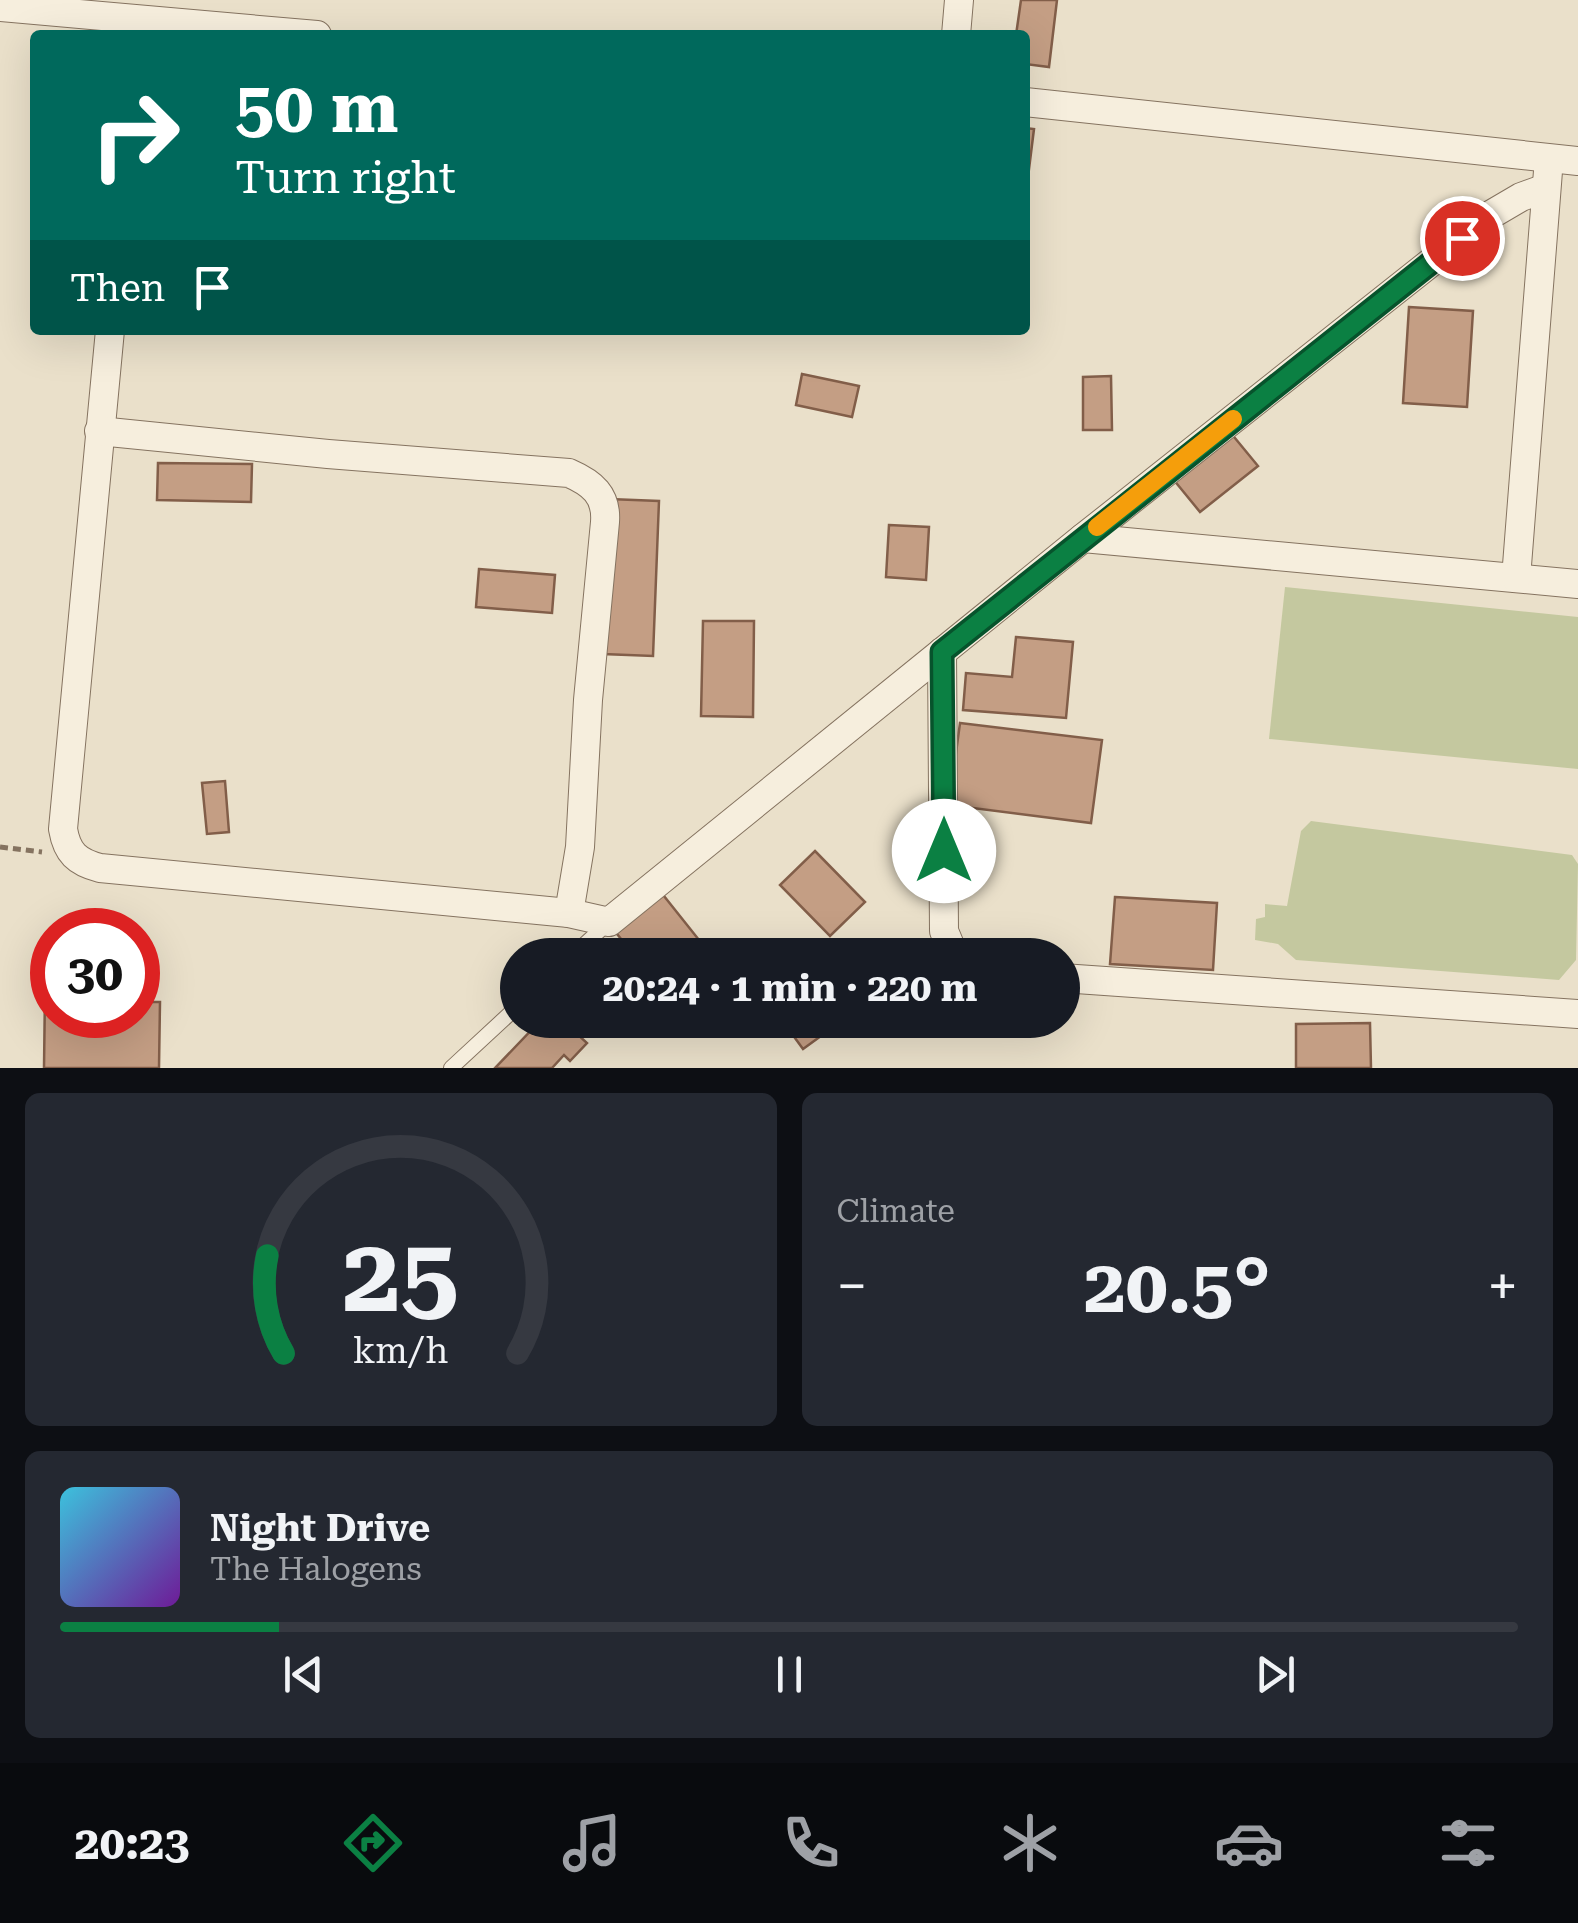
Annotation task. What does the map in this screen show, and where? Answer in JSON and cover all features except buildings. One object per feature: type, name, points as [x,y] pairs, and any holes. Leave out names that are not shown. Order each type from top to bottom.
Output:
[{"type":"street","points":[[956,30],[959,0]]},
{"type":"street","points":[[0,7],[142,27],[208,30]]},
{"type":"street","points":[[1030,103],[1578,160]]},
{"type":"street","points":[[1516,578],[1549,158]]},
{"type":"street","points":[[110,335],[63,829],[73,856],[100,868],[568,912],[608,922],[1492,214],[1546,188]]},
{"type":"street","points":[[100,431],[568,473],[599,492],[606,506],[605,522],[588,700],[580,848],[568,912]]},
{"type":"street","points":[[1083,538],[1578,584]]},
{"type":"street","points":[[942,652],[947,938]]},
{"type":"street","points":[[1080,979],[1578,1014]]},
{"type":"lane","points":[[591,938],[608,922]]},
{"type":"lane","points":[[451,1068],[500,1023]]},
{"type":"path","points":[[0,847],[73,856]]},
{"type":"green space","points":[[1285,587],[1578,617],[1578,769],[1269,739]]},
{"type":"green space","points":[[1311,821],[1572,855],[1578,864],[1576,960],[1559,980],[1296,960],[1278,944],[1255,940],[1256,919],[1265,917],[1265,904],[1287,906],[1301,831]]},
{"type":"slow traffic","points":[[1097,527],[1233,419]]},
{"type":"route","points":[[944,851],[942,652],[1462,238]]}]
